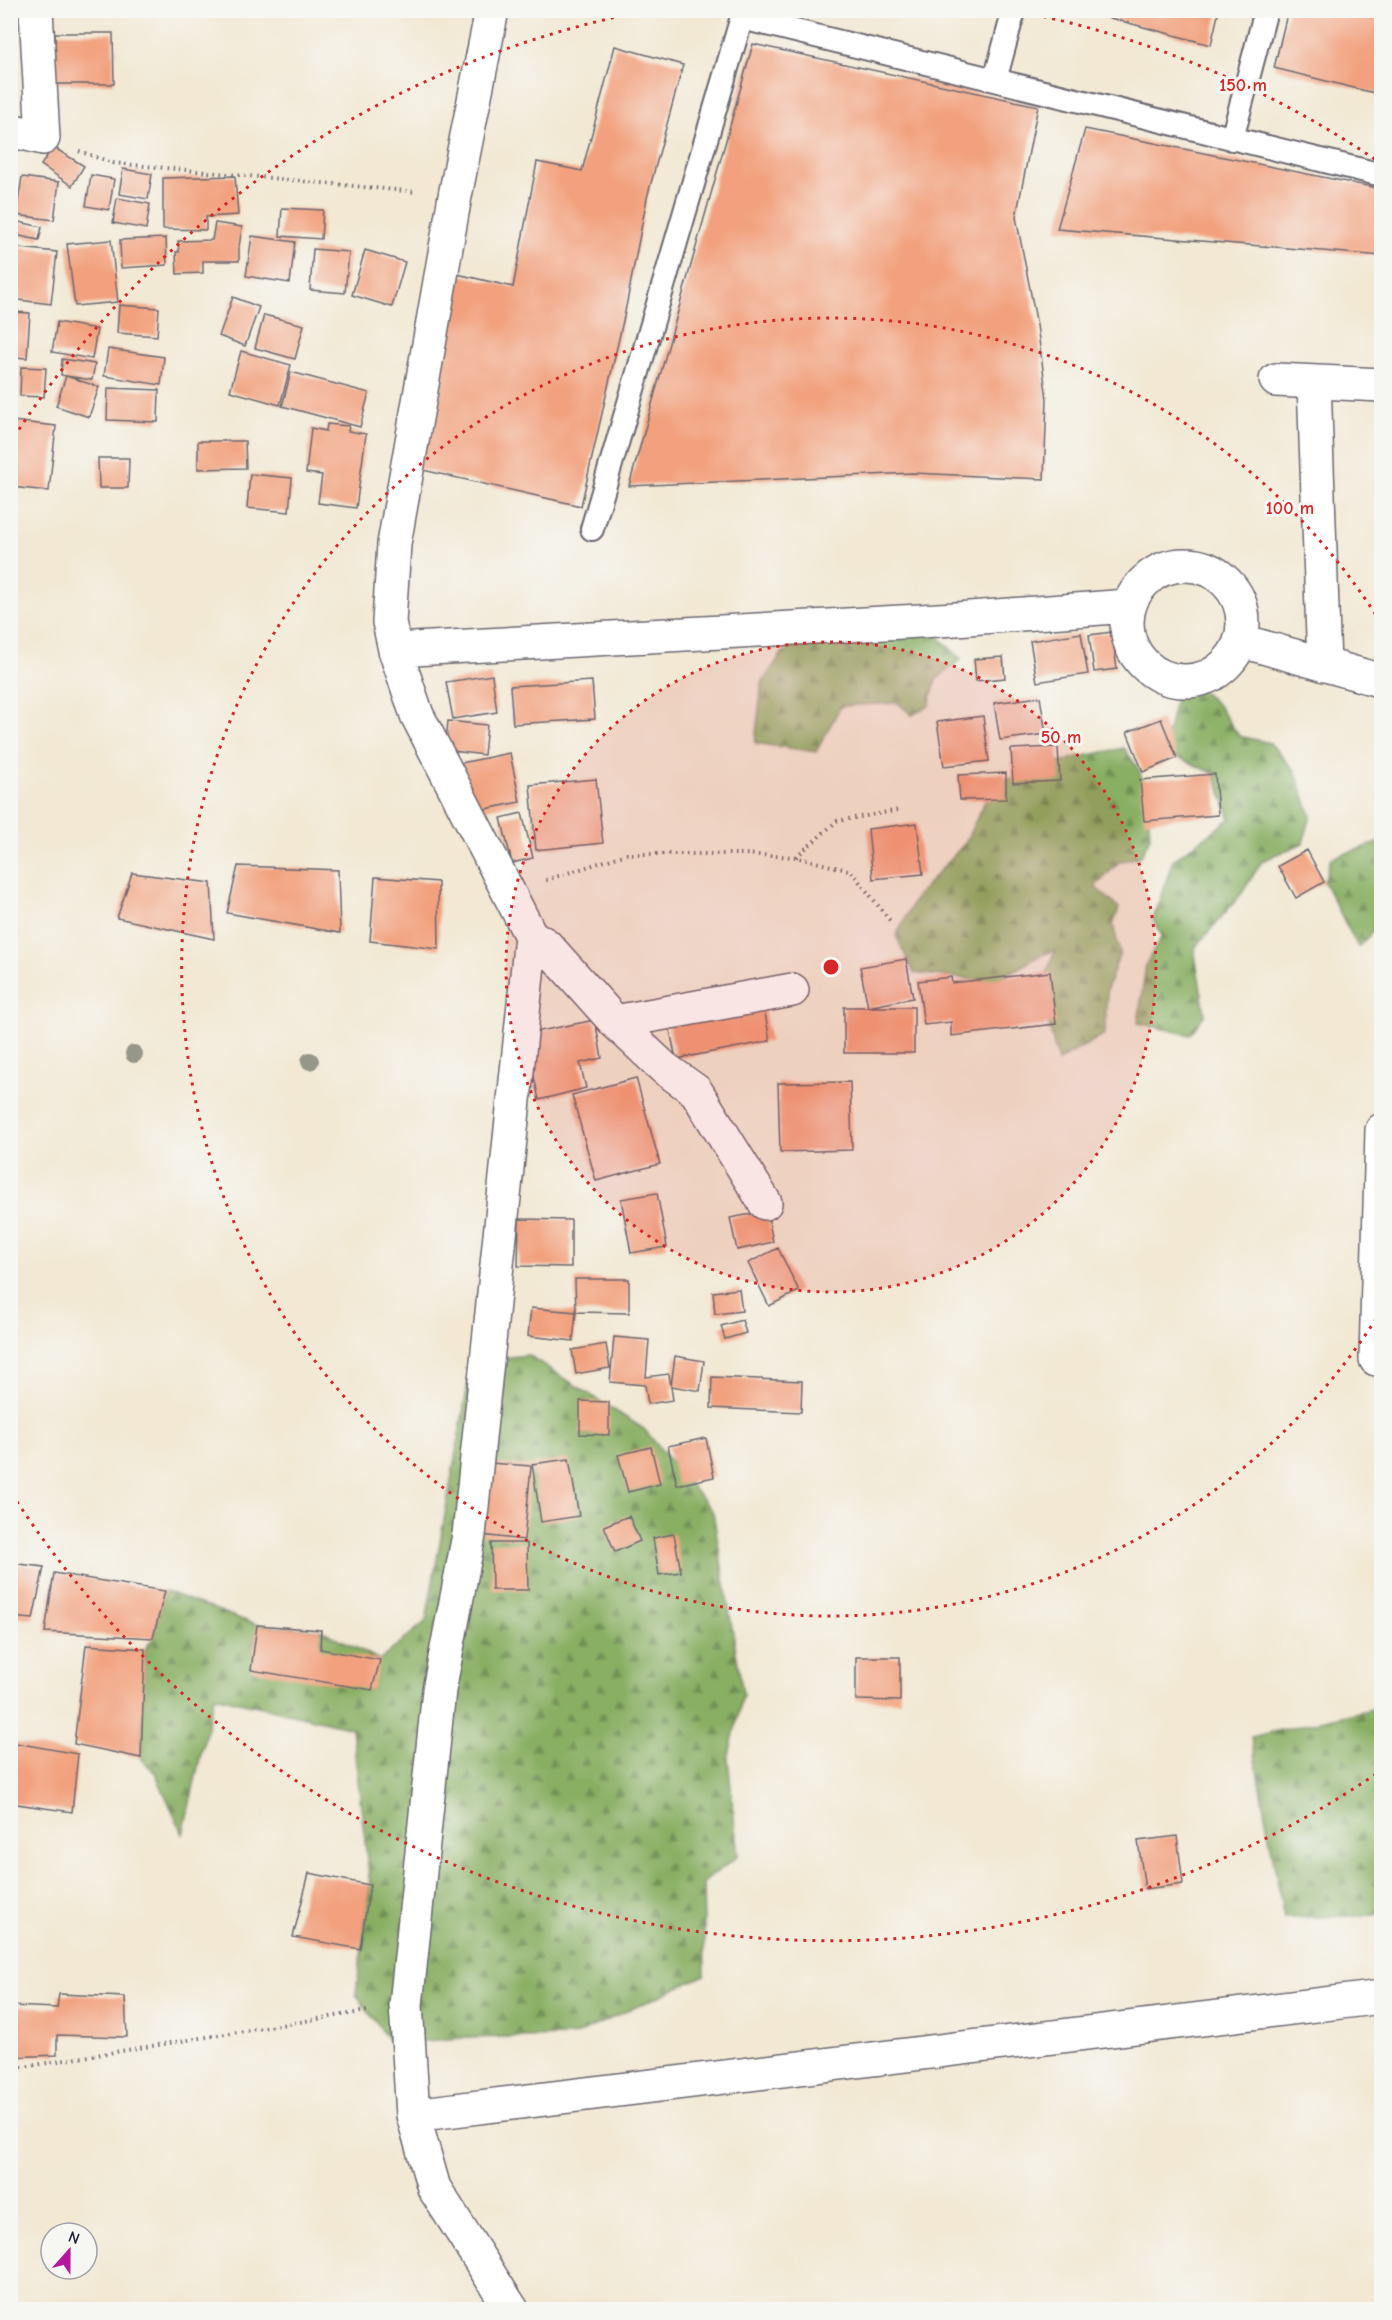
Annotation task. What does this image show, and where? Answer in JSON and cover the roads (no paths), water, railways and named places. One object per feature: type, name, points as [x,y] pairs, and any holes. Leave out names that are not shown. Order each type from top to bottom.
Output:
[{"type":"street","points":[[10,130],[43,138],[36,10]]},
{"type":"street","points":[[492,10],[455,196],[394,544],[389,622],[395,650],[417,715],[531,936],[546,945],[615,1022],[664,1068],[696,1091],[765,1203]]},
{"type":"street","points":[[1276,380],[1382,385]]},
{"type":"street","points":[[1314,382],[1324,665]]},
{"type":"street","points":[[1172,565],[1202,566],[1229,583],[1244,610],[1242,641],[1226,667],[1199,681],[1168,680],[1141,664],[1136,655],[1127,637],[1128,606],[1144,579],[1172,565]]},
{"type":"street","points":[[395,650],[944,620],[1128,606]]},
{"type":"street","points":[[1242,641],[1382,681]]},
{"type":"street","points":[[512,2310],[434,2188],[413,2115],[406,2005],[439,1690],[469,1535],[531,936]]},
{"type":"street","points":[[615,1022],[792,990]]},
{"type":"street","points":[[1376,1359],[1382,1130]]},
{"type":"street","points":[[413,2115],[1382,1997]]},
{"type":"lane","points":[[995,80],[1014,10]]},
{"type":"lane","points":[[1232,139],[1266,10]]},
{"type":"lane","points":[[592,529],[743,14],[995,80],[1382,175]]}]
